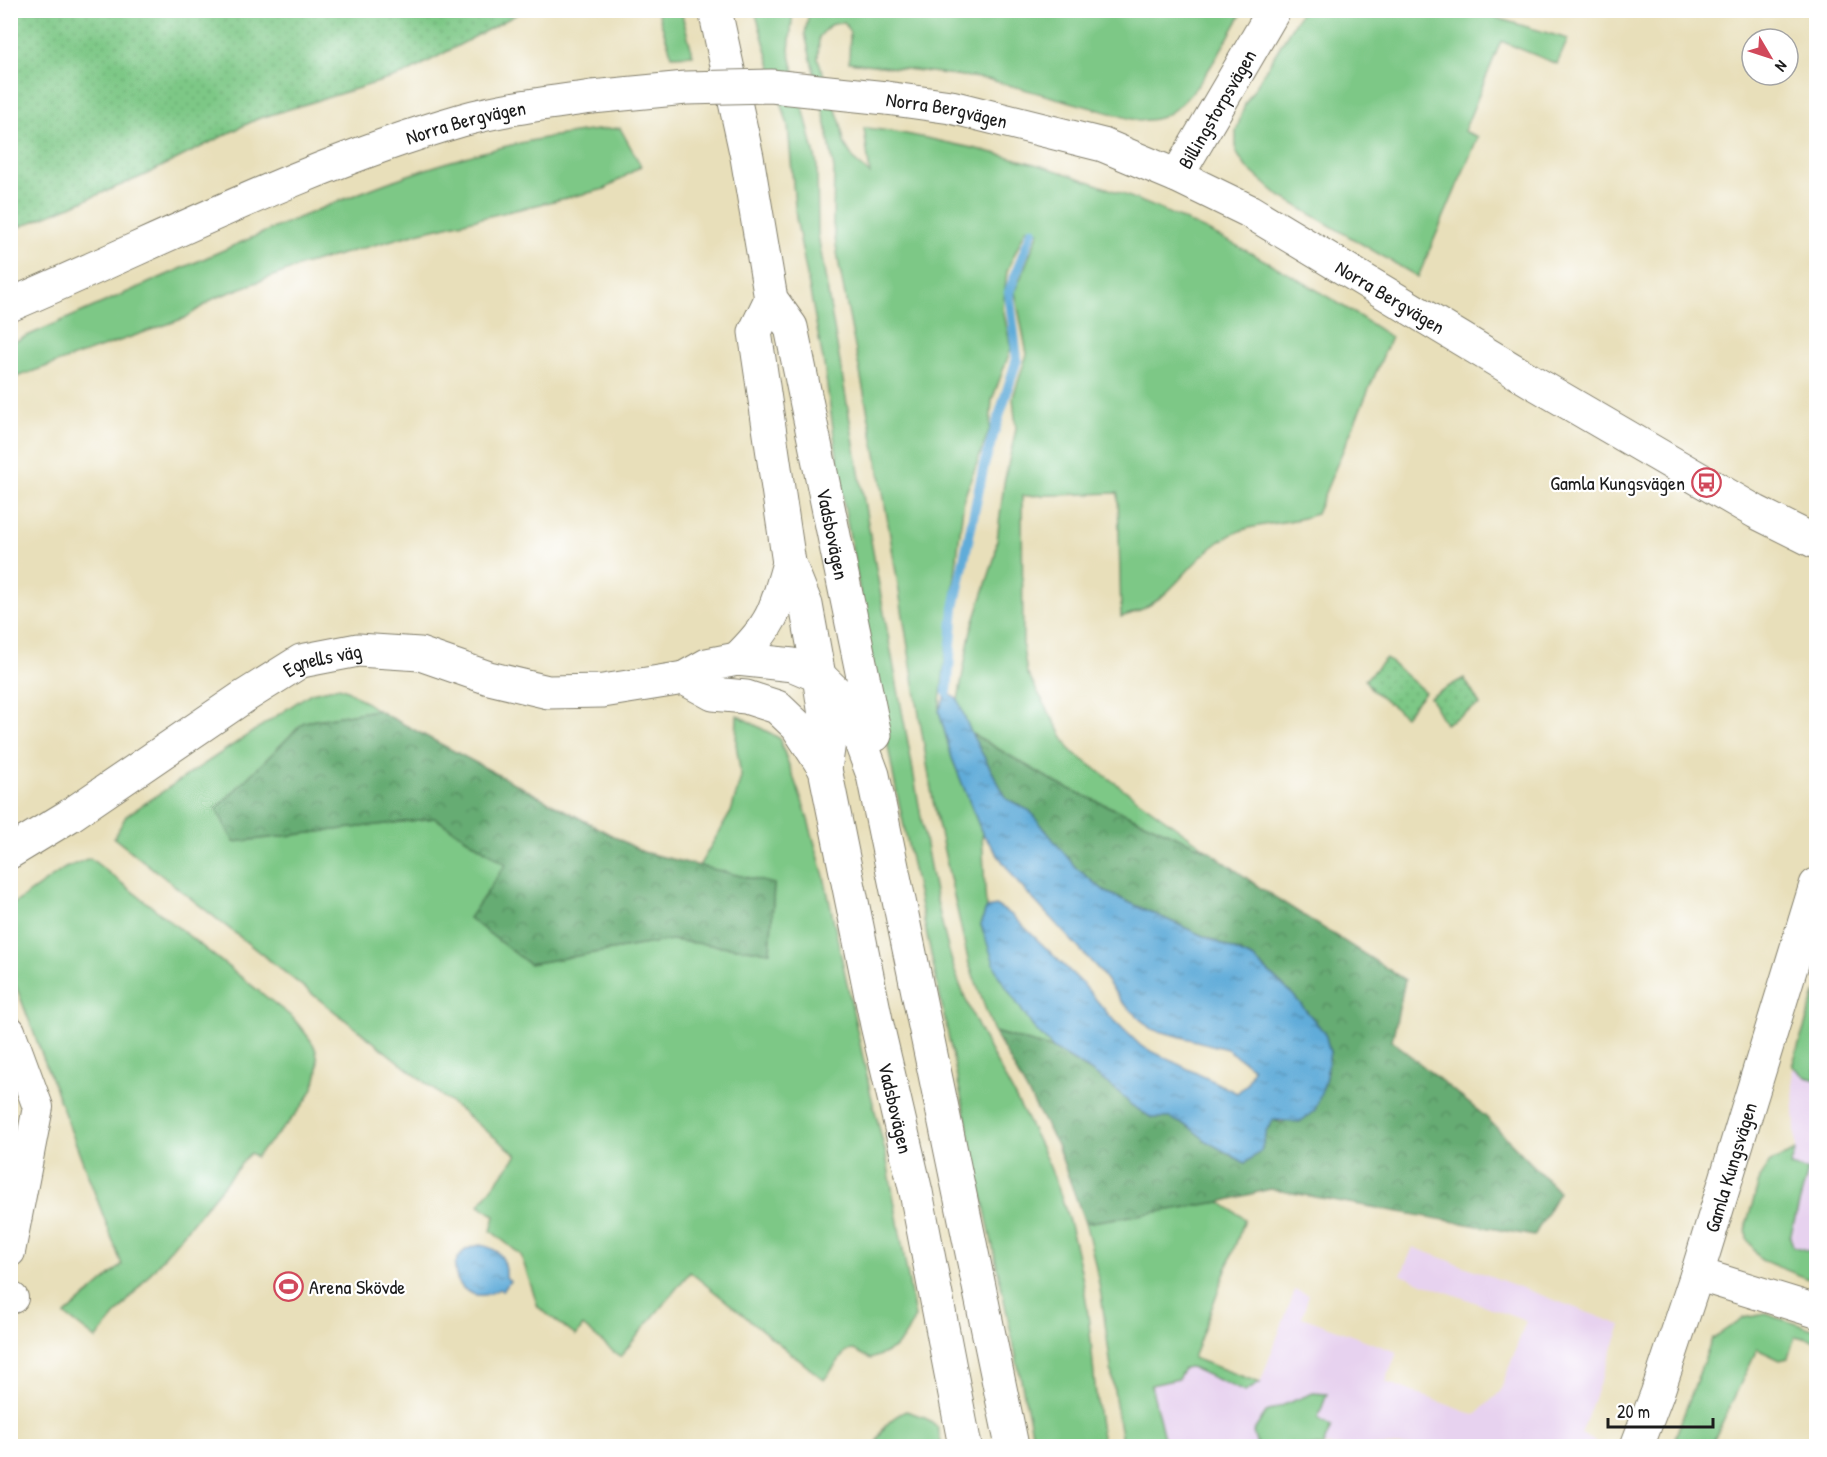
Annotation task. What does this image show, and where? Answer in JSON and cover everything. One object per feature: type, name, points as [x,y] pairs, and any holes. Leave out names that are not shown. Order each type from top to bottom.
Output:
[{"type":"street","name":"Vadsbovägen","points":[[715,10],[747,158],[771,299],[791,327],[877,746],[873,775]]},
{"type":"street","name":"Billingstorpsvägen","points":[[1177,176],[1274,10]]},
{"type":"street","name":"Norra Bergvägen","points":[[10,305],[305,176],[392,143],[464,120],[524,107],[592,97],[686,88],[771,86],[886,98],[951,107],[1103,144],[1177,176],[1249,211],[1533,382],[1756,512],[1816,542]]},
{"type":"street","name":"Vadsbovägen","points":[[771,299],[755,332],[789,563],[806,605],[829,742],[825,769],[877,1024],[916,1192],[965,1446]]},
{"type":"street","name":"Vadsbovägen","points":[[737,659],[761,636],[775,612],[789,563]]},
{"type":"street","name":"Egnells väg","points":[[10,852],[69,816],[242,698],[301,661],[358,650],[420,654],[489,678],[548,692],[603,691],[684,678]]},
{"type":"street","name":"Vadsbovägen","points":[[684,678],[707,665],[737,659],[793,665],[819,676],[846,702],[873,775],[1012,1446]]},
{"type":"street","name":"Vadsbovägen","points":[[684,678],[713,694],[746,698],[777,707],[796,726],[825,769]]},
{"type":"street","name":"Gamla Kungsvägen","points":[[1637,1446],[1697,1274],[1816,885]]},
{"type":"street","points":[[10,1031],[38,1107],[10,1252]]},
{"type":"street","points":[[1697,1274],[1816,1311]]},
{"type":"shaded area","points":[[1816,991],[1816,1253],[1793,1246],[1790,1237],[1795,1216],[1790,1166],[1796,1151],[1792,1066]]},
{"type":"shaded area","points":[[1413,1247],[1621,1325],[1581,1434],[1598,1443],[1611,1444],[1610,1446],[1166,1446],[1151,1385],[1178,1379],[1184,1368],[1189,1367],[1245,1392],[1260,1383],[1295,1290],[1309,1295],[1302,1317],[1397,1352],[1386,1382],[1475,1415],[1500,1392],[1526,1321],[1401,1275]]},
{"type":"green space","points":[[11,10],[523,11],[405,74],[257,119],[143,176],[20,227],[10,203]]},
{"type":"green space","points":[[1302,10],[1473,11],[1568,39],[1557,64],[1501,41],[1464,131],[1478,137],[1418,277],[1278,195],[1246,167],[1236,152],[1236,131],[1245,104]]},
{"type":"green space","points":[[657,11],[681,11],[693,55],[672,56]]},
{"type":"green space","points":[[755,11],[793,11],[789,51],[817,164],[818,235],[872,549],[936,896],[958,980],[986,1042],[1048,1162],[1065,1208],[1074,1238],[1083,1284],[1098,1414],[1104,1446],[1035,1446],[894,779],[844,505],[824,365],[796,218],[788,126]]},
{"type":"green space","points":[[809,11],[1243,11],[1198,85],[1175,109],[1162,117],[1150,120],[1139,121],[987,79],[849,62],[850,33],[844,22],[830,25],[819,37],[818,59],[841,124],[844,143],[855,161],[870,174],[864,128],[949,143],[1067,174],[1124,194],[1234,244],[1340,304],[1391,337],[1316,514],[1292,521],[1255,526],[1231,535],[1205,553],[1153,603],[1138,611],[1121,617],[1118,493],[1022,496],[1023,648],[1027,673],[1071,751],[1209,851],[1058,784],[971,733],[958,700],[970,634],[995,556],[1004,483],[1016,429],[1013,397],[1027,354],[1015,292],[1039,231],[1026,229],[1007,271],[1003,308],[1011,349],[992,400],[990,428],[964,498],[939,711],[952,758],[982,833],[986,908],[981,926],[1033,1027],[1054,1049],[994,1032],[969,964],[933,801],[881,480],[839,265],[833,224],[834,169],[805,34]]},
{"type":"green space","points":[[620,128],[641,166],[605,189],[421,232],[303,265],[215,298],[185,318],[11,379],[11,343],[328,205],[471,155],[520,143]]},
{"type":"green space","points":[[1386,658],[1425,692],[1405,716],[1372,690],[1365,680]]},
{"type":"green space","points":[[1464,678],[1480,705],[1445,724],[1430,697]]},
{"type":"green space","points":[[339,687],[377,710],[304,722],[234,842],[435,818],[506,864],[529,964],[671,940],[770,952],[774,884],[699,866],[731,812],[741,777],[736,744],[737,715],[779,738],[805,809],[824,876],[886,1155],[915,1317],[903,1339],[893,1349],[870,1359],[854,1350],[846,1351],[824,1380],[690,1272],[620,1357],[583,1326],[576,1336],[538,1307],[521,1255],[491,1231],[495,1216],[479,1205],[517,1155],[114,838],[126,816],[311,693]]},
{"type":"green space","points":[[377,710],[643,852],[774,884],[770,952],[671,940],[529,964],[469,918],[506,864],[435,818],[234,842],[216,809],[304,722]]},
{"type":"green space","points":[[971,733],[1058,784],[1209,851],[1262,889],[1405,980],[1392,1041],[1486,1117],[1559,1192],[1534,1236],[1270,1189],[1220,1202],[1085,1223],[1057,1145],[994,1032],[1054,1049],[1089,1070],[1119,1092],[1131,1105],[1152,1118],[1170,1118],[1189,1127],[1208,1142],[1245,1163],[1261,1151],[1266,1131],[1273,1120],[1282,1123],[1325,1082],[1330,1052],[1325,1033],[1293,995],[1254,959],[1106,892],[1076,868],[1030,811],[1007,799]]},
{"type":"green space","points":[[90,858],[293,1018],[313,1044],[318,1064],[316,1079],[301,1108],[256,1157],[250,1153],[96,1339],[65,1315],[122,1265],[11,973],[11,906],[65,868]]},
{"type":"green space","points":[[1816,991],[1816,1080],[1806,1077],[1792,1066]]},
{"type":"green space","points":[[1796,1151],[1790,1166],[1808,1171],[1790,1237],[1793,1246],[1816,1253],[1816,1282],[1761,1260],[1747,1239],[1746,1225],[1761,1175],[1770,1162]]},
{"type":"green space","points":[[1220,1202],[1245,1219],[1193,1358],[1260,1383],[1245,1392],[1190,1367],[1184,1368],[1178,1379],[1151,1385],[1166,1446],[1123,1446],[1103,1307],[1085,1223]]},
{"type":"green space","points":[[1766,1314],[1816,1330],[1816,1341],[1795,1336],[1788,1358],[1780,1360],[1757,1349],[1711,1446],[1672,1446],[1712,1339],[1743,1318]]},
{"type":"green space","points":[[1313,1393],[1327,1394],[1318,1418],[1331,1427],[1323,1446],[1257,1446],[1253,1432],[1266,1412]]},
{"type":"green space","points":[[906,1411],[924,1417],[938,1428],[942,1446],[876,1446],[886,1425]]},
{"type":"water","points":[[947,692],[958,700],[971,733],[1007,799],[1030,811],[1076,868],[1106,892],[1254,959],[1293,995],[1325,1033],[1330,1052],[1325,1082],[1315,1110],[1300,1122],[1273,1120],[1266,1131],[1261,1151],[1245,1163],[1208,1142],[1189,1127],[1170,1118],[1152,1118],[1131,1105],[1119,1092],[1089,1070],[1054,1049],[1033,1027],[998,975],[981,925],[986,908],[997,906],[1012,915],[1083,984],[1109,1015],[1141,1046],[1237,1093],[1247,1084],[1253,1068],[1227,1049],[1151,1029],[1122,1002],[1099,970],[1018,883],[982,833],[952,758],[939,711]]},
{"type":"water","points":[[480,1245],[492,1249],[503,1260],[506,1277],[510,1281],[503,1291],[499,1289],[485,1295],[473,1294],[463,1288],[457,1279],[455,1269],[458,1258],[466,1250]]},
{"type":"waterway","points":[[947,692],[954,608],[984,465],[1017,359],[1009,292],[1032,231]]},
{"type":"place","name":"Gamla Kungsvägen","points":[[1706,482]]},
{"type":"place","name":"Arena Skövde","points":[[288,1286]]}]
